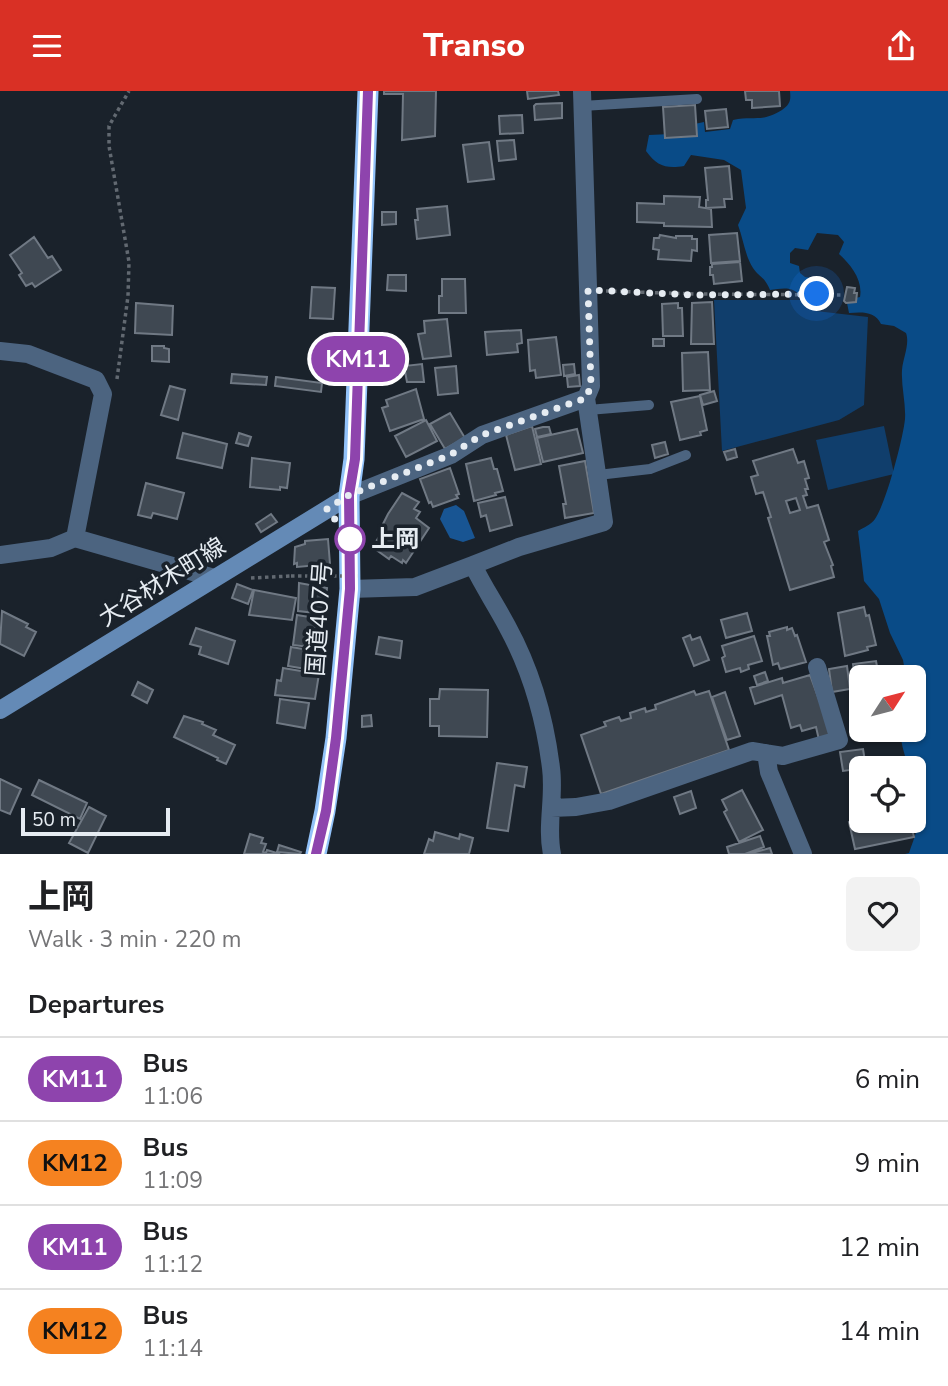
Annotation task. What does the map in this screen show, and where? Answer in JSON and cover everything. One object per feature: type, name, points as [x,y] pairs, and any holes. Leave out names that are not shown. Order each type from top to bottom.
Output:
[{"type":"highway","name":"国道407号","points":[[316,854],[326,811],[354,583],[349,495],[355,459],[368,91]]},
{"type":"main road","name":"大谷材木町線","points":[[0,711],[349,495]]},
{"type":"street","points":[[354,583],[415,587],[519,547],[604,522],[587,404],[591,386],[582,99]]},
{"type":"street","points":[[0,351],[28,354],[96,380],[103,394],[75,538]]},
{"type":"street","points":[[349,495],[450,455],[482,435],[587,404]]},
{"type":"street","points":[[0,555],[51,548],[75,538],[214,578]]},
{"type":"street","points":[[473,565],[508,627],[529,672],[544,725],[552,771],[552,854]]},
{"type":"street","points":[[551,808],[609,801],[752,751],[783,756],[839,740],[817,667]]},
{"type":"street","points":[[766,753],[769,772],[803,854]]},
{"type":"lane","points":[[582,99],[697,99]]},
{"type":"lane","points":[[587,404],[649,405]]},
{"type":"lane","points":[[598,475],[650,470],[686,455]]},
{"type":"path","points":[[103,394],[117,380],[128,296],[128,262],[109,146],[109,126],[129,91]]},
{"type":"path","points":[[588,290],[695,295],[842,295]]},
{"type":"path","points":[[251,578],[291,576],[354,583]]},
{"type":"shaded area","points":[[790,91],[948,91],[948,854],[905,854],[909,853],[916,833],[926,833],[926,756],[905,756],[902,742],[926,742],[926,665],[904,665],[879,599],[864,581],[858,531],[875,519],[898,455],[905,419],[902,376],[906,333],[894,326],[881,324],[872,315],[849,313],[847,303],[860,297],[860,285],[852,268],[839,254],[844,242],[838,235],[817,233],[808,250],[795,248],[790,253],[790,263],[799,266],[800,273],[805,277],[828,281],[821,292],[802,298],[792,290],[784,288],[770,290],[750,263],[738,225],[746,208],[741,170],[724,160],[691,155],[684,166],[667,167],[654,160],[646,151],[649,135],[671,134],[685,126],[704,122],[705,132],[730,129],[733,120],[763,118],[775,114],[790,100]]},
{"type":"shaded area","points":[[714,300],[816,300],[816,311],[868,317],[864,405],[839,420],[722,451]]},
{"type":"shaded area","points":[[884,426],[894,474],[828,490],[816,440]]},
{"type":"shaded area","points":[[456,505],[464,511],[475,538],[463,542],[450,538],[440,519],[444,509]]},
{"type":"building","points":[[384,91],[436,91],[435,136],[402,140],[403,94],[384,94]]},
{"type":"building","points":[[527,91],[558,91],[559,95],[528,99]]},
{"type":"building","points":[[745,91],[779,91],[780,106],[752,108],[752,100],[746,100]]},
{"type":"building","points":[[562,103],[562,118],[535,120],[536,104]]},
{"type":"building","points":[[695,105],[697,136],[665,138],[663,107]]},
{"type":"building","points":[[726,109],[728,127],[707,129],[705,111]]},
{"type":"building","points":[[522,115],[523,133],[500,134],[499,116]]},
{"type":"building","points":[[514,140],[516,159],[499,161],[497,141]]},
{"type":"building","points":[[489,142],[494,179],[468,182],[463,145]]},
{"type":"building","points":[[729,166],[732,199],[724,199],[725,207],[706,208],[708,200],[705,168]]},
{"type":"building","points":[[664,196],[700,197],[699,207],[711,209],[712,227],[664,226],[664,223],[637,222],[637,203],[664,204]]},
{"type":"building","points":[[447,206],[450,235],[417,239],[417,209]]},
{"type":"building","points":[[382,212],[396,212],[396,224],[382,225]]},
{"type":"building","points":[[737,233],[740,261],[711,263],[709,235]]},
{"type":"building","points":[[660,235],[676,238],[692,236],[692,239],[697,239],[697,251],[692,250],[691,261],[658,259],[659,250],[653,249],[654,238],[659,238]]},
{"type":"building","points":[[34,237],[48,258],[52,256],[61,270],[35,287],[32,283],[26,286],[19,275],[22,273],[10,255]]},
{"type":"building","points":[[740,262],[742,281],[714,284],[713,275],[710,275],[712,264]]},
{"type":"building","points":[[388,275],[406,275],[406,291],[387,290]]},
{"type":"building","points":[[442,279],[465,279],[466,313],[439,313]]},
{"type":"building","points":[[312,287],[335,288],[333,319],[310,318]]},
{"type":"building","points":[[847,287],[855,288],[856,302],[844,301]]},
{"type":"building","points":[[712,302],[714,344],[691,344],[692,303]]},
{"type":"building","points":[[136,303],[173,306],[172,335],[135,333]]},
{"type":"building","points":[[678,303],[678,308],[682,308],[683,336],[663,336],[662,304]]},
{"type":"building","points":[[447,319],[451,356],[423,359],[418,334],[425,333],[424,321]]},
{"type":"building","points":[[521,330],[522,343],[517,344],[518,352],[487,355],[485,332]]},
{"type":"building","points":[[556,337],[561,375],[536,378],[535,370],[530,371],[528,340]]},
{"type":"building","points":[[653,339],[664,339],[664,346],[653,346]]},
{"type":"building","points":[[152,346],[169,349],[169,362],[152,361]]},
{"type":"building","points":[[708,352],[710,390],[683,391],[682,353]]},
{"type":"building","points":[[422,364],[424,382],[407,382],[404,366]]},
{"type":"building","points":[[574,364],[575,374],[564,376],[563,365]]},
{"type":"building","points":[[456,366],[458,393],[438,395],[435,368]]},
{"type":"building","points":[[232,374],[267,377],[266,385],[231,383]]},
{"type":"building","points":[[579,375],[580,386],[568,387],[567,377]]},
{"type":"building","points":[[276,377],[322,383],[321,392],[275,386]]},
{"type":"building","points":[[170,386],[185,390],[178,420],[161,415]]},
{"type":"building","points":[[416,389],[424,419],[390,431],[382,408],[388,406],[386,400]]},
{"type":"building","points":[[714,391],[717,401],[703,405],[700,395]]},
{"type":"building","points":[[700,396],[707,430],[700,432],[701,435],[680,440],[671,402]]},
{"type":"building","points":[[450,413],[465,438],[445,449],[430,424]]},
{"type":"building","points":[[426,420],[437,441],[406,457],[395,436]]},
{"type":"building","points":[[532,426],[541,464],[515,470],[506,435]]},
{"type":"building","points":[[549,427],[551,434],[537,437],[535,429]]},
{"type":"building","points":[[577,429],[583,453],[543,462],[537,438]]},
{"type":"building","points":[[183,433],[227,444],[222,468],[177,458]]},
{"type":"building","points":[[239,433],[251,437],[248,446],[236,443]]},
{"type":"building","points":[[665,442],[668,454],[655,458],[652,445]]},
{"type":"building","points":[[735,449],[737,457],[727,460],[724,452]]},
{"type":"building","points":[[793,449],[798,463],[804,461],[809,478],[805,479],[807,495],[803,496],[807,508],[818,505],[829,540],[824,542],[833,565],[834,577],[790,590],[763,492],[756,494],[751,477],[758,475],[753,461]],"holes":[[[796,498],[800,510],[790,513],[786,501]]]},
{"type":"building","points":[[252,458],[290,463],[287,488],[280,487],[280,490],[250,487]]},
{"type":"building","points":[[491,458],[503,491],[474,501],[466,464]]},
{"type":"building","points":[[585,461],[594,513],[565,518],[563,504],[566,504],[559,466]]},
{"type":"building","points":[[450,468],[458,498],[433,507],[420,479]]},
{"type":"building","points":[[146,483],[184,493],[177,519],[153,513],[151,518],[138,515]]},
{"type":"building","points":[[402,493],[419,502],[414,509],[420,512],[416,518],[429,528],[406,563],[391,556],[389,559],[375,549],[386,526],[383,524]]},
{"type":"building","points":[[505,497],[512,525],[490,531],[486,515],[481,517],[478,503]]},
{"type":"building","points":[[271,514],[277,522],[261,532],[256,524]]},
{"type":"building","points":[[328,539],[330,564],[297,567],[297,563],[294,564],[295,547],[305,544],[305,541]]},
{"type":"building","points":[[299,583],[327,588],[324,614],[298,611]]},
{"type":"building","points":[[237,584],[253,590],[248,604],[232,598]]},
{"type":"building","points":[[254,590],[296,598],[292,620],[249,615]]},
{"type":"building","points":[[864,607],[866,616],[869,615],[876,645],[845,656],[838,613]]},
{"type":"building","points":[[2,611],[28,624],[26,627],[36,632],[24,656],[0,644]]},
{"type":"building","points":[[747,613],[752,631],[726,638],[721,620]]},
{"type":"building","points":[[297,615],[322,619],[317,648],[293,645]]},
{"type":"building","points":[[787,627],[787,630],[792,628],[795,636],[797,635],[806,662],[780,669],[778,663],[773,665],[767,636],[770,636],[769,632]]},
{"type":"building","points":[[196,628],[235,641],[228,664],[199,654],[201,647],[190,644]]},
{"type":"building","points":[[690,635],[692,640],[700,637],[709,660],[694,666],[683,638]]},
{"type":"building","points":[[754,636],[762,661],[748,665],[749,669],[741,672],[740,668],[726,672],[722,646]]},
{"type":"building","points":[[379,637],[402,641],[400,658],[376,654]]},
{"type":"building","points":[[291,647],[315,651],[312,670],[288,666]]},
{"type":"building","points":[[876,661],[877,665],[853,665]]},
{"type":"building","points":[[847,666],[849,689],[832,692],[829,669]]},
{"type":"building","points":[[283,668],[319,674],[315,699],[275,695],[277,680],[281,681]]},
{"type":"building","points":[[765,672],[768,681],[757,685],[754,676]]},
{"type":"building","points":[[810,675],[832,735],[819,740],[816,727],[802,731],[800,725],[791,728],[782,695],[755,704],[750,688],[782,678],[783,683]]},
{"type":"building","points":[[138,682],[153,690],[147,703],[132,695]]},
{"type":"building","points":[[440,689],[488,690],[487,737],[439,736],[439,726],[430,726],[430,699],[439,699]]},
{"type":"building","points":[[694,691],[696,695],[709,691],[729,750],[601,794],[581,735],[606,726],[604,722],[619,717],[621,721],[631,718],[630,713],[645,708],[646,712],[656,709],[655,705]]},
{"type":"building","points":[[725,692],[740,736],[727,740],[712,697]]},
{"type":"building","points":[[280,699],[309,703],[305,728],[277,723]]},
{"type":"building","points":[[371,715],[372,726],[362,727],[362,716]]},
{"type":"building","points":[[184,716],[203,722],[202,724],[216,730],[213,735],[235,745],[226,764],[174,737]]},
{"type":"building","points":[[863,749],[864,756],[849,756],[849,770],[843,771],[840,752]]},
{"type":"building","points":[[497,763],[527,767],[524,787],[515,785],[508,831],[487,828]]},
{"type":"building","points":[[0,779],[21,789],[10,814],[0,810]]},
{"type":"building","points":[[39,780],[87,803],[80,819],[32,795]]},
{"type":"building","points":[[742,790],[763,830],[739,842],[724,812],[727,810],[722,800]]},
{"type":"building","points":[[691,791],[696,808],[680,814],[674,797]]},
{"type":"building","points":[[89,807],[106,816],[88,853],[69,843]]},
{"type":"building","points":[[435,832],[459,839],[460,834],[473,838],[469,854],[424,854],[429,839],[433,841]]},
{"type":"building","points":[[851,833],[913,833],[914,837],[855,849]]},
{"type":"building","points":[[250,834],[263,838],[261,843],[266,844],[263,852],[266,853],[267,850],[280,854],[244,854]]},
{"type":"building","points":[[760,836],[764,847],[745,854],[729,854],[727,847]]},
{"type":"building","points":[[279,845],[301,852],[277,852]]},
{"type":"building","points":[[770,848],[772,854],[748,854]]},
{"type":"bus line","name":"KM11","points":[[316,854],[326,811],[336,738],[350,589],[349,495],[355,459],[368,91]]},
{"type":"place","name":"上岡","points":[[350,539]]},
{"type":"route","points":[[350,539],[327,509],[349,495],[386,483],[450,455],[482,435],[586,398],[591,386],[588,290],[695,295],[817,294]]}]
